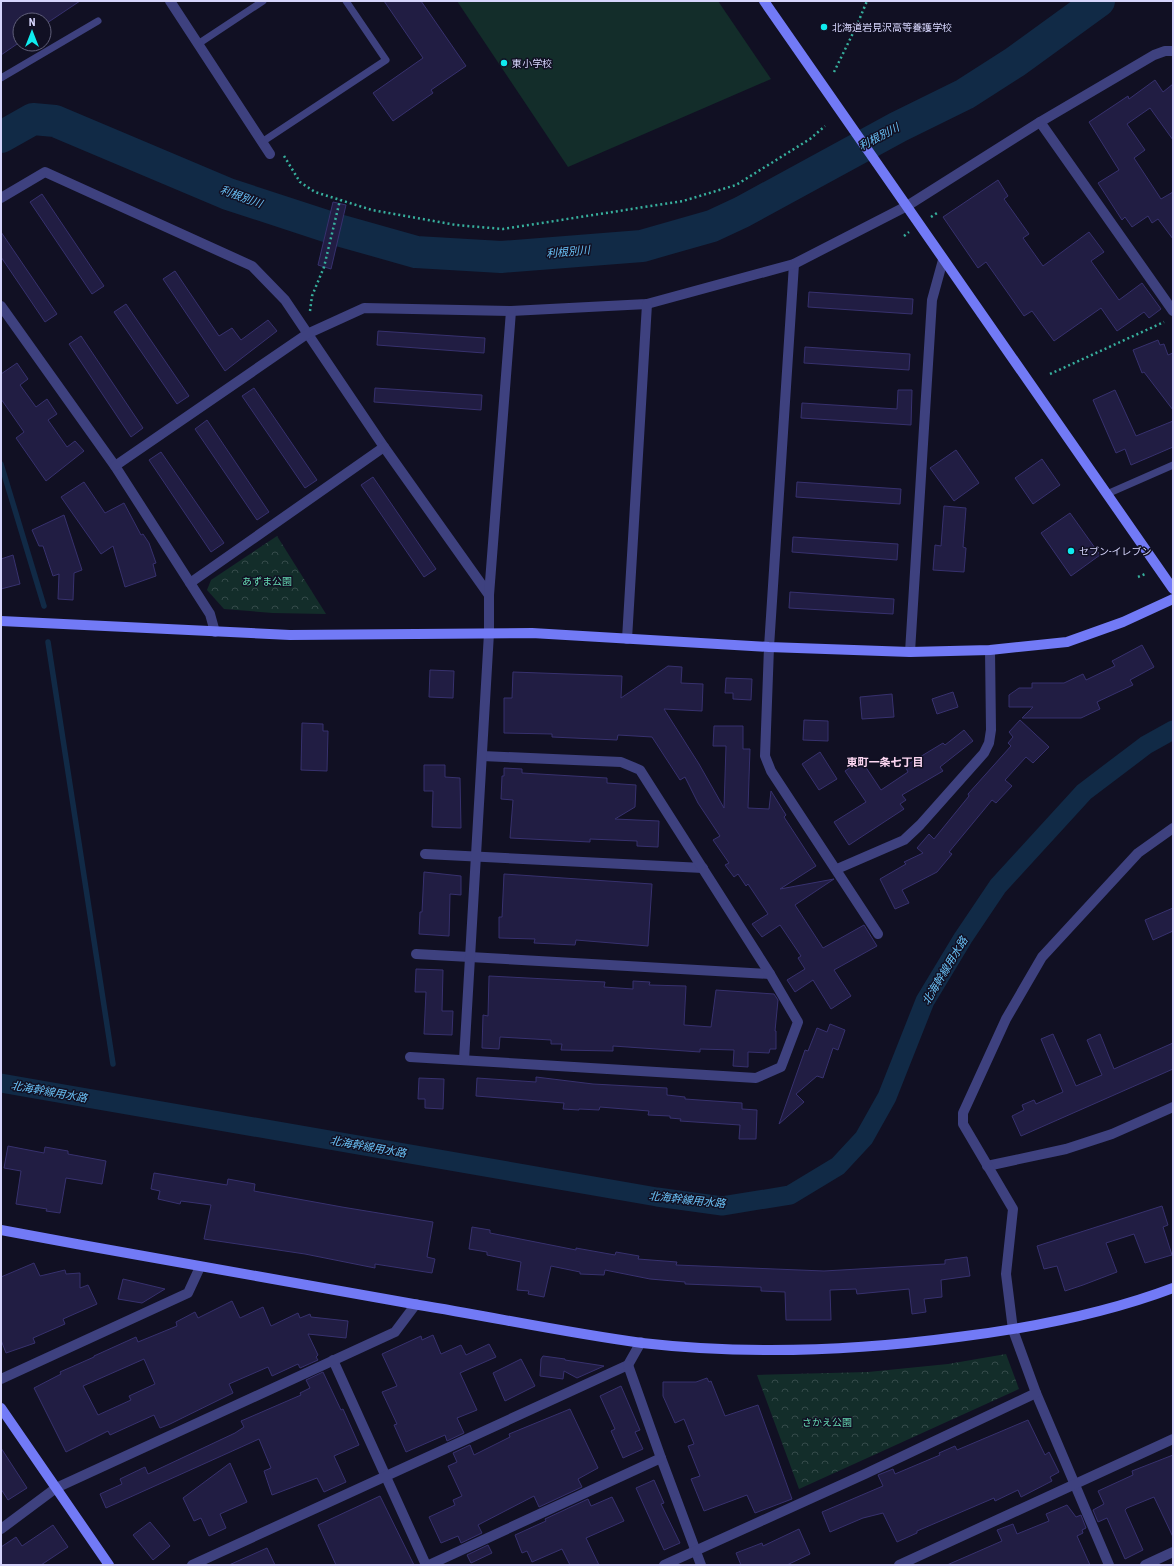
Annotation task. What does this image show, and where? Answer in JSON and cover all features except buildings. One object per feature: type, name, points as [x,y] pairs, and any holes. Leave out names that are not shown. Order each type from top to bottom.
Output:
[{"type":"street","points":[[170,1],[270,154]]},
{"type":"street","points":[[764,1],[1173,588]]},
{"type":"street","points":[[114,466],[307,334],[364,308],[511,311],[647,304],[794,264],[907,206],[1040,122],[1154,55],[1165,51],[1173,51]]},
{"type":"street","points":[[1040,122],[1173,311]]},
{"type":"street","points":[[1,198],[45,172],[252,266],[285,300],[384,447],[489,595]]},
{"type":"street","points":[[910,652],[932,300],[943,260]]},
{"type":"street","points":[[794,264],[769,647],[765,742],[768,764],[878,934]]},
{"type":"street","points":[[627,639],[647,304]]},
{"type":"street","points":[[1,306],[114,466],[210,614],[215,632]]},
{"type":"street","points":[[464,1060],[489,633],[489,595],[511,311]]},
{"type":"street","points":[[190,583],[384,447]]},
{"type":"street","points":[[1,621],[215,632],[347,636],[532,633],[769,647],[910,652],[990,650],[1067,642],[1123,622],[1173,599]]},
{"type":"street","points":[[837,869],[904,840],[920,825],[984,753],[989,743],[991,730],[990,650]]},
{"type":"street","points":[[410,1057],[756,1078],[781,1067],[798,1022],[770,974],[640,770],[621,762],[482,756]]},
{"type":"street","points":[[1109,1565],[1036,1393],[1013,1330],[1006,1274],[1013,1208],[962,1124],[963,1114],[1006,1019],[1042,957],[1138,853],[1173,828]]},
{"type":"street","points":[[425,854],[703,868]]},
{"type":"street","points":[[416,954],[770,974]]},
{"type":"street","points":[[987,1166],[1066,1149],[1112,1134],[1173,1107]]},
{"type":"street","points":[[1,1230],[200,1267],[642,1342],[716,1349],[847,1349],[914,1343],[1013,1330],[1072,1318],[1173,1288]]},
{"type":"street","points":[[1,1379],[188,1293],[200,1267]]},
{"type":"street","points":[[1,1529],[56,1488],[394,1332],[416,1304]]},
{"type":"street","points":[[192,1565],[628,1365],[642,1342]]},
{"type":"street","points":[[334,1360],[385,1476],[427,1565],[661,1458]]},
{"type":"street","points":[[628,1365],[701,1565]]},
{"type":"street","points":[[664,1565],[865,1474],[1036,1393]]},
{"type":"street","points":[[1,1408],[109,1565]]},
{"type":"street","points":[[898,1565],[1173,1439]]},
{"type":"street","points":[[1145,1565],[1173,1552]]},
{"type":"lane","points":[[198,44],[263,1]]},
{"type":"lane","points":[[262,142],[386,60],[346,1]]},
{"type":"lane","points":[[1,78],[98,21]]},
{"type":"lane","points":[[1107,494],[1173,465]]},
{"type":"path","points":[[834,72],[867,1]]},
{"type":"path","points":[[283,154],[300,182],[315,192],[372,210],[456,225],[503,229],[683,201],[736,185],[810,139],[825,126]]},
{"type":"path","points":[[307,334],[312,296],[324,267],[340,200]]},
{"type":"path","points":[[1050,374],[1166,322]]},
{"type":"green space","points":[[457,1],[718,1],[771,79],[568,167]]},
{"type":"green space","name":"あずま公園","points":[[277,536],[326,614],[273,613],[224,609],[207,590],[211,580]]},
{"type":"green space","name":"さかえ公園","points":[[1006,1354],[1019,1389],[799,1489],[757,1375],[868,1372],[948,1364]]},
{"type":"waterway","name":"利根別川","points":[[1,137],[33,119],[55,121],[228,194],[338,230],[416,252],[501,257],[642,246],[712,226],[742,212],[898,127],[965,94],[1015,62],[1099,1]]},
{"type":"waterway","points":[[1,464],[44,606]]},
{"type":"waterway","points":[[48,642],[113,1064]]},
{"type":"waterway","name":"北海幹線用水路","points":[[1,1083],[657,1197],[722,1206],[790,1195],[838,1166],[864,1138],[887,1097],[925,1001],[963,938],[998,886],[1084,792],[1146,745],[1173,730]]},
{"type":"place","name":"北海道岩見沢高等養護学校","points":[[824,27]]},
{"type":"place","name":"東小学校","points":[[504,63]]},
{"type":"place","name":"セブン-イレブン","points":[[1071,551]]},
{"type":"district","name":"東町一条七丁目","points":[[885,762]]}]
